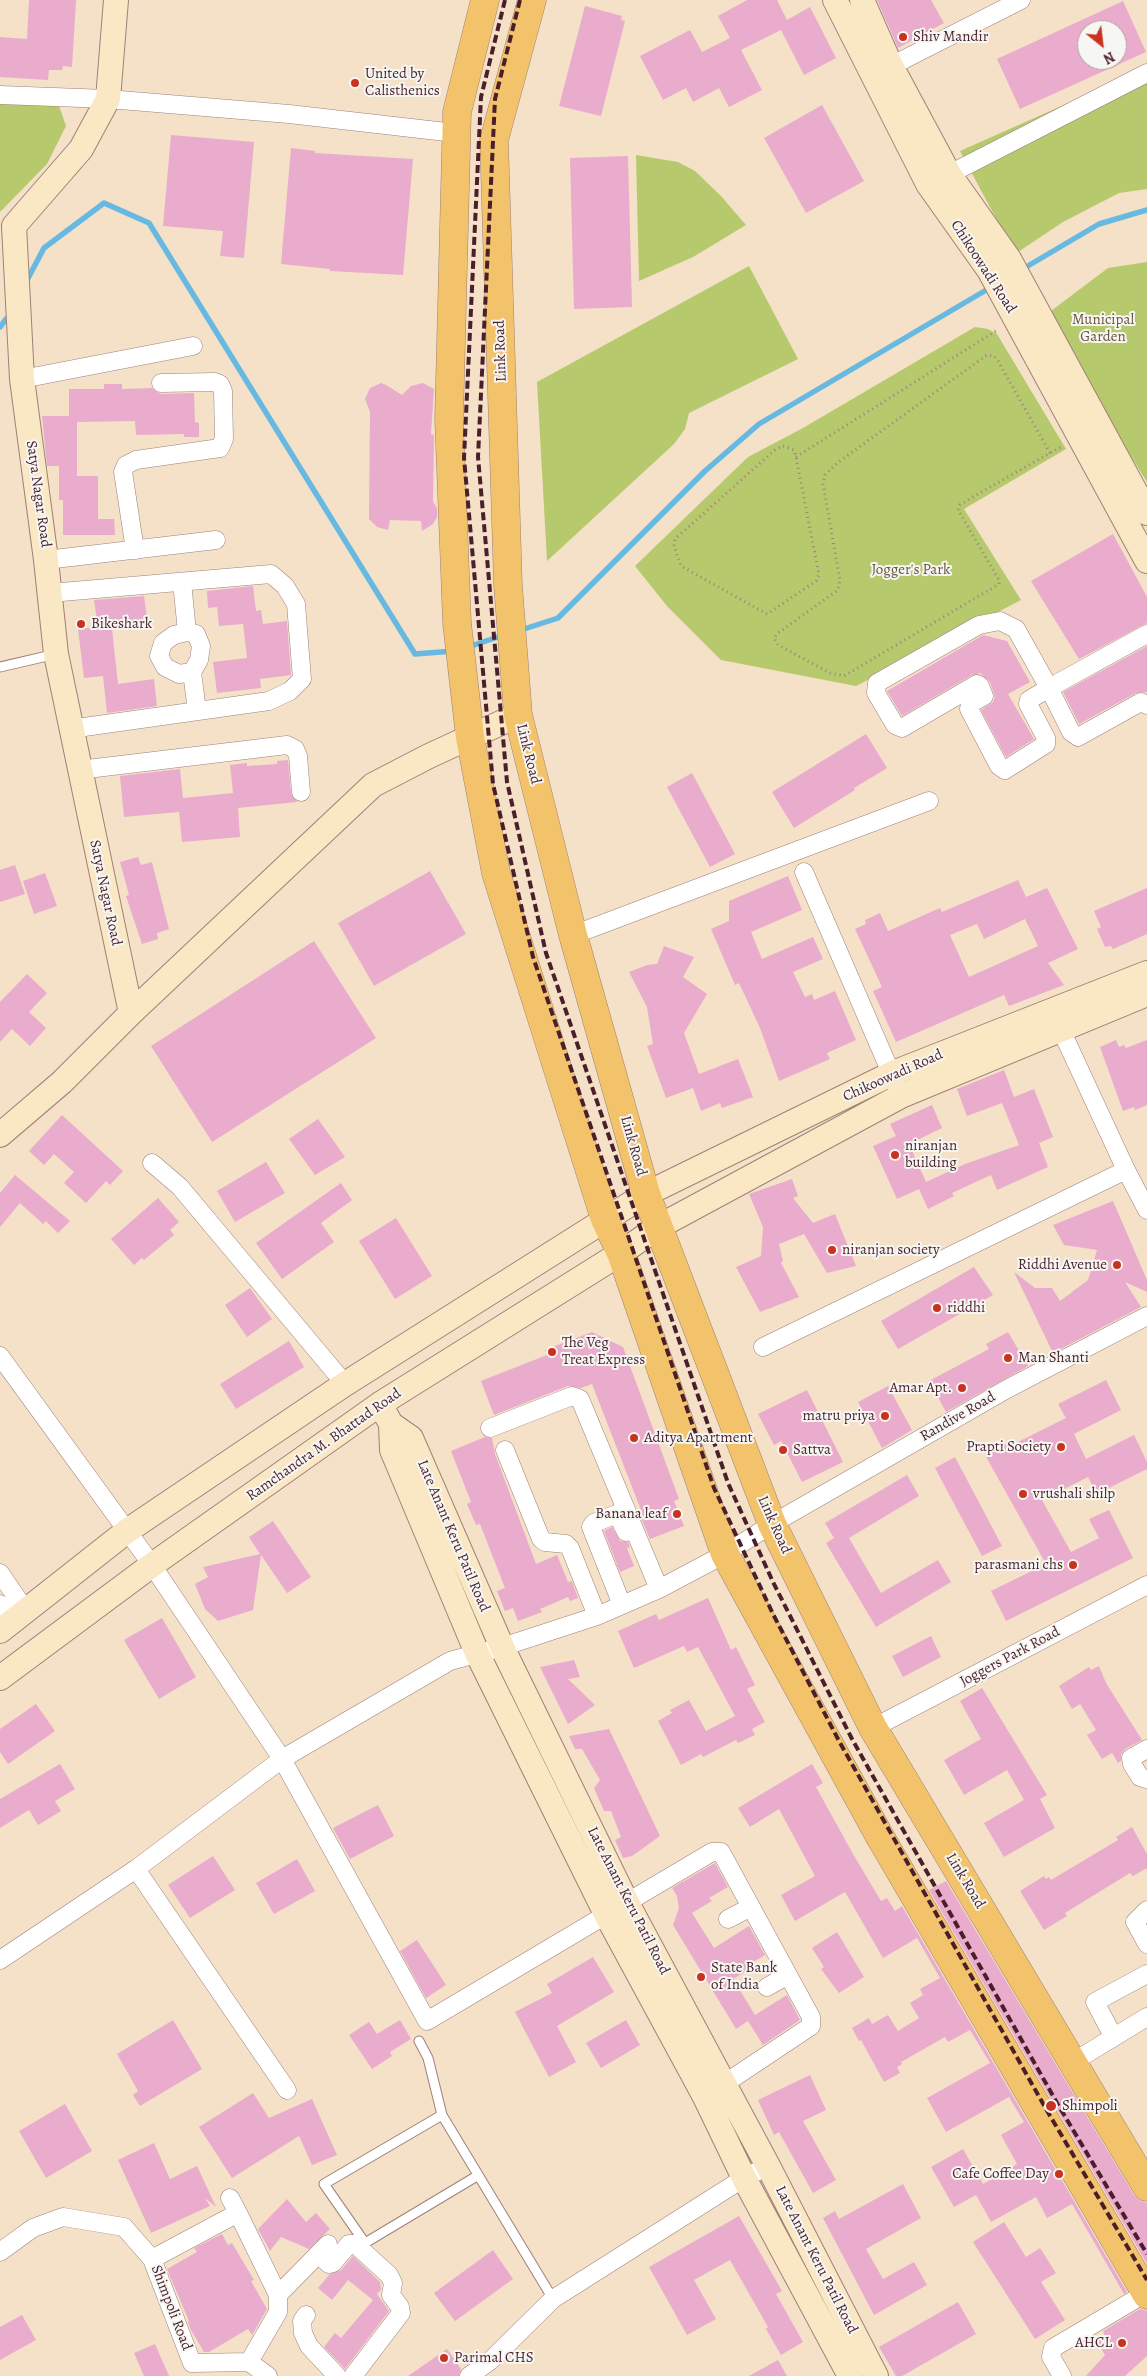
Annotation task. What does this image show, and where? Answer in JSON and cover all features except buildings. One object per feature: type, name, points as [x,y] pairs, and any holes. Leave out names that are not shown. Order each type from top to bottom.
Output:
[{"type":"main road","points":[[486,0],[457,112],[455,133],[449,419],[460,649],[470,737],[496,873],[605,1219],[621,1253],[726,1554],[879,1835],[1146,2294]]},
{"type":"main road","name":"Link Road","points":[[532,0],[494,140],[508,585],[518,715],[573,935],[646,1194],[772,1524],[873,1728],[1147,2187]]},
{"type":"street","name":"Satya Nagar Road","points":[[116,0],[108,99],[81,149],[14,226],[22,379],[46,560],[56,654],[70,729],[131,1013]]},
{"type":"street","name":"Chikoowadi Road","points":[[835,0],[928,184],[999,264]]},
{"type":"street","name":"Chikoowadi Road","points":[[862,0],[891,66],[999,264],[1018,306],[1147,561]]},
{"type":"street","points":[[891,66],[1021,0]]},
{"type":"street","points":[[928,184],[1147,73]]},
{"type":"street","points":[[0,95],[108,99],[289,114],[455,133]]},
{"type":"street","points":[[1018,306],[1098,426],[1147,513]]},
{"type":"street","points":[[22,379],[194,346]]},
{"type":"street","points":[[135,550],[123,472],[126,466],[136,460],[214,450],[220,448],[224,439],[223,391],[220,384],[215,382],[161,384]]},
{"type":"street","points":[[46,560],[216,540]]},
{"type":"street","points":[[50,593],[271,574],[284,586],[296,604],[302,679],[290,691],[269,701],[70,729]]},
{"type":"street","points":[[182,582],[187,632]]},
{"type":"street","points":[[1147,634],[1049,688],[1029,700],[1028,704],[1046,738],[1046,744],[1005,770],[999,766],[969,709],[970,704],[984,696],[976,684],[902,728],[895,725],[876,693],[877,683],[979,625],[1000,622],[1016,629],[1049,688],[1070,732],[1078,737],[1141,702],[1147,705]]},
{"type":"street","points":[[192,672],[179,674],[165,667],[160,656],[163,643],[174,635],[187,632],[196,634],[201,646],[199,660],[192,672],[197,711]]},
{"type":"street","points":[[0,1135],[62,1082],[131,1013],[373,786],[518,715]]},
{"type":"street","points":[[79,770],[287,745],[295,749],[298,756],[301,792]]},
{"type":"street","points":[[573,935],[929,801]]},
{"type":"street","points":[[804,872],[893,1073],[901,1096]]},
{"type":"street","name":"Chikoowadi Road","points":[[658,1227],[901,1096],[1057,1020],[1147,973]]},
{"type":"street","name":"Chikoowadi Road","points":[[646,1194],[893,1073],[1057,1020],[1147,994]]},
{"type":"street","points":[[1057,1020],[1126,1170],[1147,1210]]},
{"type":"street","points":[[152,1163],[180,1187],[346,1384]]},
{"type":"street","points":[[763,1347],[1126,1170]]},
{"type":"street","points":[[1,1576],[10,1617],[126,1531],[346,1384],[646,1194]]},
{"type":"street","name":"Ramchandra M. Bhattad Road","points":[[0,1678],[152,1565],[380,1404],[587,1275],[658,1227]]},
{"type":"street","points":[[570,1241],[587,1275]]},
{"type":"street","name":"Randive Road","points":[[0,1960],[136,1869],[282,1759],[450,1660],[502,1647],[598,1616],[655,1591],[726,1554],[772,1524],[1007,1389],[1147,1316]]},
{"type":"street","points":[[0,1356],[152,1565],[282,1759],[427,2021],[712,1852],[721,1852],[811,2017],[811,2026],[714,2090]]},
{"type":"street","points":[[490,1428],[572,1396],[580,1399],[655,1591]]},
{"type":"street","name":"Late Anant Keru Patil Road","points":[[380,1404],[391,1424],[411,1438],[502,1647],[627,1903],[714,2090],[744,2178],[845,2368]]},
{"type":"street","name":"Late Anant Keru Patil Road","points":[[391,1424],[392,1450],[477,1653],[606,1916],[714,2090],[768,2166],[876,2376]]},
{"type":"street","points":[[505,1450],[541,1539],[545,1542],[566,1544],[570,1548],[598,1616]]},
{"type":"street","points":[[622,1605],[591,1526],[594,1523],[617,1514],[621,1517],[655,1591]]},
{"type":"street","name":"Joggers Park Road","points":[[873,1728],[1145,1592]]},
{"type":"street","points":[[1147,1749],[1131,1758],[1140,1777],[1147,1780]]},
{"type":"street","points":[[136,1869],[287,2090]]},
{"type":"street","points":[[728,1920],[751,1906]]},
{"type":"street","points":[[1147,1910],[1136,1922],[1147,1944]]},
{"type":"street","points":[[1113,2036],[1095,2002],[1147,1974]]},
{"type":"street","points":[[767,1987],[788,1975]]},
{"type":"street","points":[[1073,2062],[1147,2017]]},
{"type":"street","points":[[469,2376],[490,2361],[553,2299],[744,2178],[768,2166]]},
{"type":"street","points":[[152,2259],[234,2206],[278,2295],[278,2312],[250,2362],[268,2376]]},
{"type":"street","name":"Shimpoli Road","points":[[0,2252],[33,2228],[63,2217],[124,2227],[152,2259],[192,2362],[250,2362]]},
{"type":"street","points":[[278,2295],[323,2249],[329,2264],[349,2244],[355,2244],[388,2275],[393,2283],[391,2295],[400,2307],[401,2314],[353,2376]]},
{"type":"street","points":[[1062,2376],[1051,2357],[1053,2348],[1146,2294]]},
{"type":"street","points":[[306,2315],[302,2321],[303,2333],[309,2346],[336,2376]]},
{"type":"street","points":[[845,2368],[862,2348]]},
{"type":"lane","points":[[0,667],[56,654]]},
{"type":"lane","points":[[419,2041],[428,2058],[442,2115],[477,2176],[553,2299]]},
{"type":"lane","points":[[442,2115],[324,2184],[365,2242],[477,2176]]},
{"type":"path","points":[[796,457],[1018,306]]},
{"type":"path","points":[[987,354],[994,356],[998,361],[1050,453],[971,498],[960,505],[958,510],[999,584],[844,676],[830,673],[778,644],[774,638],[778,633],[838,590],[840,580],[822,484],[825,476],[837,463],[987,354]]},
{"type":"path","points":[[789,446],[794,450],[796,457],[819,575],[816,581],[771,613],[763,614],[681,566],[674,546],[676,539],[776,449],[789,446]]},
{"type":"green space","points":[[1147,68],[1147,189],[1119,193],[1063,222],[1015,254],[960,151]]},
{"type":"green space","points":[[0,100],[58,103],[66,126],[47,164],[0,212]]},
{"type":"green space","points":[[636,155],[678,162],[695,171],[721,196],[746,225],[693,257],[639,281]]},
{"type":"green space","name":"Municipal Garden","points":[[1147,262],[1147,482],[1043,317],[1108,268]]},
{"type":"green space","points":[[749,266],[798,359],[689,413],[685,429],[674,444],[547,561],[537,382]]},
{"type":"green space","name":"Jogger's Park","points":[[975,327],[988,329],[997,334],[1066,449],[964,509],[1021,600],[856,686],[721,660],[667,606],[635,566],[748,457],[803,428]]},
{"type":"waterway","points":[[25,284],[44,248],[104,203],[149,223],[415,654],[454,651]]},
{"type":"waterway","points":[[1021,270],[1099,224],[1147,210]]},
{"type":"waterway","points":[[518,631],[558,618],[705,471],[759,424],[993,286]]},
{"type":"waterway","points":[[0,327],[6,319]]},
{"type":"waterway","points":[[468,647],[504,635]]},
{"type":"railway","points":[[505,0],[481,97],[464,458],[493,784],[533,957],[714,1488],[773,1614],[839,1741],[1046,2109],[1147,2280]]},
{"type":"railway","points":[[520,0],[495,99],[478,457],[507,782],[546,953],[728,1483],[773,1582],[852,1739],[1057,2103],[1147,2254]]},
{"type":"place","name":"Shiv Mandir","points":[[903,37]]},
{"type":"place","name":"United by Calisthenics","points":[[355,83]]},
{"type":"place","name":"Bikeshark","points":[[81,624]]},
{"type":"place","name":"niranjan building","points":[[895,1155]]},
{"type":"place","name":"niranjan society","points":[[832,1250]]},
{"type":"place","name":"Riddhi Avenue","points":[[1117,1265]]},
{"type":"place","name":"riddhi","points":[[937,1308]]},
{"type":"place","name":"The Veg Treat Express","points":[[552,1352]]},
{"type":"place","name":"Man Shanti","points":[[1008,1358]]},
{"type":"place","name":"Amar Apt.","points":[[962,1388]]},
{"type":"place","name":"matru priya","points":[[885,1416]]},
{"type":"place","name":"Aditya Apartment","points":[[634,1438]]},
{"type":"place","name":"Prapti Society","points":[[1061,1447]]},
{"type":"place","name":"Sattva","points":[[783,1450]]},
{"type":"place","name":"vrushali shilp","points":[[1023,1494]]},
{"type":"place","name":"Banana leaf","points":[[677,1514]]},
{"type":"place","name":"parasmani chs","points":[[1073,1565]]},
{"type":"place","name":"State Bank of India","points":[[701,1977]]},
{"type":"place","name":"Shimpoli","points":[[1051,2106]]},
{"type":"place","name":"Cafe Coffee Day","points":[[1059,2174]]},
{"type":"place","name":"AHCL","points":[[1122,2343]]},
{"type":"place","name":"Parimal CHS","points":[[444,2358]]}]
